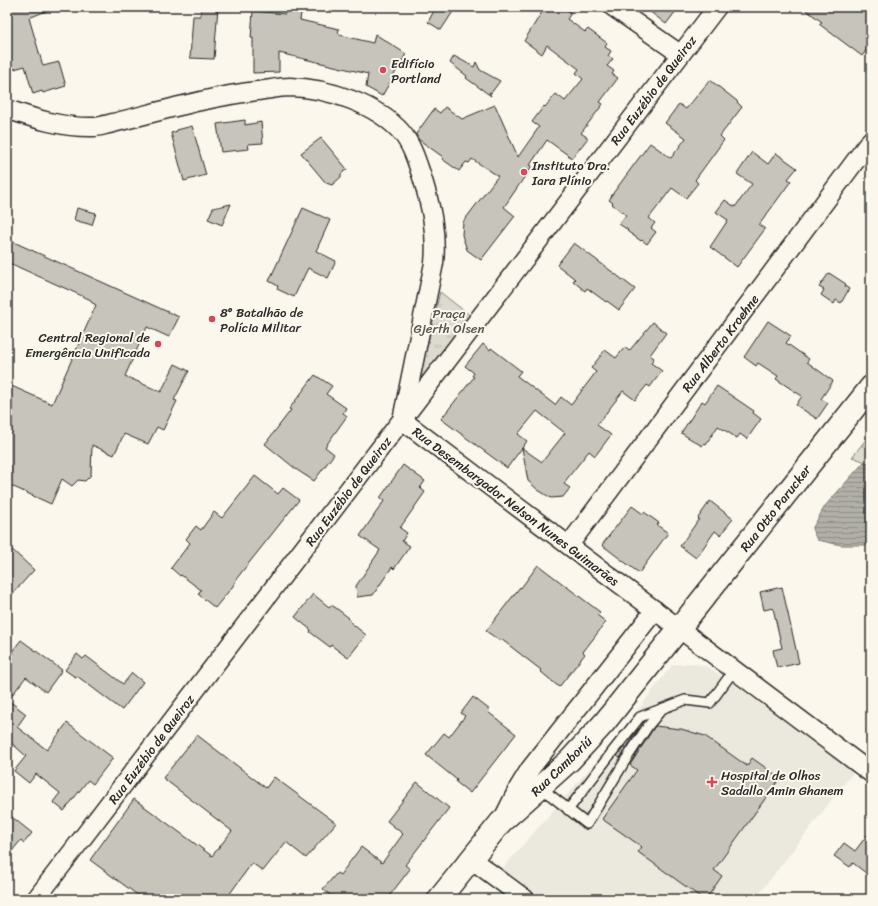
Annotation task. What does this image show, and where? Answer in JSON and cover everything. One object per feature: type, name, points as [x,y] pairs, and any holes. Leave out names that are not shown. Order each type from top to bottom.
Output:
[{"type":"main road","name":"Rua Otto Parucker","points":[[680,629],[871,387]]},
{"type":"main road","name":"Rua Camboriú","points":[[439,899],[501,822],[570,760],[604,723],[680,629]]},
{"type":"street","points":[[613,7],[680,54]]},
{"type":"street","name":"Rua Euzébio de Queiroz","points":[[36,899],[717,7]]},
{"type":"street","name":"Rua Desembargador Nelson Nunes Guimarães","points":[[7,109],[31,118],[51,123],[94,127],[220,96],[288,87],[314,89],[360,103],[392,124],[402,134],[412,151],[418,166],[430,206],[435,238],[434,263],[402,420],[871,773]]},
{"type":"street","name":"Rua Alberto Kroehne","points":[[569,546],[871,140]]},
{"type":"street","points":[[501,822],[530,769],[655,610]]},
{"type":"street","points":[[471,859],[525,899]]},
{"type":"lane","points":[[568,810],[612,751],[640,717],[685,700],[710,703],[734,670]]},
{"type":"lane","points":[[540,787],[587,824],[624,761],[648,726],[663,708]]},
{"type":"shaded area","points":[[864,462],[871,464],[871,545],[841,545],[817,540],[812,529],[825,506]]},
{"type":"shaded area","name":"Hospital de Olhos Sadalla Amin Ghanem","points":[[689,663],[706,666],[727,679],[854,771],[755,899],[530,899],[497,875],[619,735],[672,665]]},
{"type":"green space","name":"Praça Gjerth Olsen","points":[[440,292],[472,317],[416,392]]},
{"type":"green space","points":[[871,433],[871,464],[852,457]]},
{"type":"building","points":[[7,7],[56,7],[29,18],[43,66],[59,62],[66,86],[43,93],[42,91],[33,94],[25,66],[11,70],[7,55]]},
{"type":"building","points":[[201,7],[218,7],[214,59],[190,58],[193,16],[200,16]]},
{"type":"building","points":[[286,7],[302,7],[300,20],[339,29],[338,33],[340,35],[373,43],[375,34],[406,54],[382,96],[366,87],[368,74],[279,53],[279,72],[253,73],[253,38],[251,38],[253,11],[285,14]]},
{"type":"building","points":[[436,7],[456,7],[441,30],[428,22]]},
{"type":"building","points":[[545,7],[562,7],[571,13],[567,19],[585,32],[588,29],[607,43],[605,47],[611,51],[608,56],[613,59],[607,66],[614,71],[612,74],[618,78],[600,102],[603,104],[581,133],[588,138],[572,158],[547,140],[530,165],[532,166],[504,207],[515,216],[481,260],[467,250],[462,235],[463,222],[498,176],[472,159],[469,163],[466,162],[459,171],[418,139],[416,134],[434,109],[440,113],[445,107],[462,119],[495,105],[518,157],[539,127],[532,122],[544,106],[545,107],[556,94],[565,101],[583,79],[576,73],[579,69],[547,45],[542,54],[524,41]]},
{"type":"building","points":[[644,7],[679,7],[666,24]]},
{"type":"building","points":[[802,7],[871,7],[871,44],[862,56],[819,24],[822,22]]},
{"type":"building","points":[[454,56],[474,67],[476,62],[480,70],[500,81],[491,93],[489,92],[491,96],[466,78],[467,76],[450,63]]},
{"type":"building","points":[[710,80],[737,101],[742,107],[720,136],[724,140],[695,180],[698,183],[686,198],[672,188],[649,218],[655,223],[651,228],[656,232],[647,244],[619,224],[626,215],[609,200],[650,143],[671,158],[686,138],[665,123],[679,104],[686,109]]},
{"type":"building","points":[[245,120],[245,125],[261,122],[263,143],[248,144],[249,149],[221,152],[217,124]]},
{"type":"building","points":[[192,126],[206,175],[184,181],[171,133]]},
{"type":"building","points":[[321,138],[347,169],[332,185],[326,183],[301,153]]},
{"type":"building","points":[[752,152],[768,164],[776,153],[797,168],[788,179],[791,181],[759,225],[765,229],[737,267],[710,247],[728,220],[716,212],[725,200],[735,207],[752,184],[737,174]]},
{"type":"building","points":[[231,204],[222,225],[208,219],[213,208]]},
{"type":"building","points":[[77,208],[96,213],[92,225],[74,220]]},
{"type":"building","points":[[303,208],[330,220],[316,251],[336,261],[328,278],[308,268],[294,297],[277,289],[278,286],[269,281]]},
{"type":"building","points":[[7,239],[179,317],[169,337],[147,327],[125,376],[161,392],[175,364],[189,371],[174,400],[177,401],[163,430],[157,427],[148,444],[124,434],[114,455],[92,445],[91,475],[85,481],[78,480],[72,486],[62,479],[51,504],[7,484],[7,384],[52,404],[96,305],[91,302],[91,300],[7,262]]},
{"type":"building","points":[[574,243],[635,289],[619,310],[587,288],[585,291],[573,281],[575,279],[557,265]]},
{"type":"building","points":[[829,273],[846,284],[845,286],[849,289],[841,303],[836,300],[834,304],[821,295],[824,290],[819,287]]},
{"type":"building","points":[[768,321],[791,336],[786,343],[809,359],[807,362],[833,381],[821,399],[828,403],[817,419],[796,405],[802,396],[776,379],[778,376],[758,363],[756,366],[744,357]]},
{"type":"building","points":[[653,322],[666,333],[650,355],[654,358],[651,363],[662,371],[650,387],[647,385],[635,400],[623,391],[597,425],[611,435],[595,456],[589,451],[566,480],[564,484],[570,488],[563,497],[551,498],[538,490],[528,481],[522,448],[507,468],[441,419],[474,377],[472,376],[474,373],[465,366],[483,344],[490,350],[491,348],[521,371],[517,376],[555,405],[561,397],[571,405],[596,372],[591,368],[605,350],[616,358],[625,347],[629,351]],"holes":[[[537,411],[565,433],[542,462],[522,448],[527,441],[518,434]]]},
{"type":"building","points":[[315,375],[332,386],[326,394],[346,408],[343,413],[347,416],[325,447],[334,454],[314,481],[297,470],[265,444]]},
{"type":"building","points":[[717,386],[754,411],[753,413],[761,419],[747,439],[740,434],[737,438],[718,426],[706,444],[704,443],[702,446],[681,433],[702,401],[705,403]]},
{"type":"building","points":[[403,465],[425,481],[420,488],[425,492],[400,528],[407,533],[402,541],[410,546],[394,569],[392,567],[373,595],[357,597],[356,586],[380,550],[360,536],[384,501],[380,498]]},
{"type":"building","points":[[255,476],[278,494],[283,488],[299,500],[215,608],[198,594],[201,590],[171,568],[190,543],[186,539],[196,526],[201,530],[214,512],[222,518]]},
{"type":"building","points":[[710,501],[733,519],[720,535],[715,531],[696,558],[680,546]]},
{"type":"building","points":[[632,506],[643,514],[644,512],[659,523],[657,525],[668,533],[639,573],[602,545]]},
{"type":"building","points":[[7,545],[34,570],[7,600]]},
{"type":"building","points":[[538,565],[600,612],[597,615],[606,622],[583,652],[585,654],[559,687],[540,671],[541,670],[501,639],[500,641],[486,631]]},
{"type":"building","points":[[782,587],[799,663],[777,668],[773,650],[782,648],[773,608],[764,610],[760,592]]},
{"type":"building","points":[[313,594],[329,607],[331,605],[349,618],[348,619],[351,621],[350,622],[366,635],[348,658],[310,632],[311,630],[295,617]]},
{"type":"building","points":[[21,640],[62,670],[46,692],[26,677],[8,700],[26,714],[17,727],[47,750],[67,723],[113,758],[93,784],[88,780],[64,811],[53,802],[60,793],[36,774],[29,783],[14,771],[26,756],[7,739],[7,658]]},
{"type":"building","points":[[77,654],[83,659],[86,656],[123,684],[132,673],[143,682],[122,710],[77,676],[75,677],[65,670]]},
{"type":"building","points":[[473,697],[490,710],[488,712],[516,734],[470,793],[456,782],[457,780],[426,755],[444,733],[449,737],[465,716],[461,713]]},
{"type":"building","points":[[655,726],[681,729],[705,736],[747,766],[752,758],[780,778],[714,870],[722,876],[706,899],[703,899],[638,852],[642,847],[602,819],[637,770],[630,765]]},
{"type":"building","points":[[639,728],[620,758],[617,756],[618,755]]},
{"type":"building","points":[[197,735],[266,788],[274,777],[336,823],[306,858],[286,842],[263,871],[252,863],[226,899],[143,899],[90,860],[134,799],[212,856],[232,831],[163,778]]},
{"type":"building","points":[[417,782],[449,808],[405,865],[410,869],[387,899],[335,899],[323,889],[337,873],[340,875],[361,847],[382,863],[403,834],[387,821]]},
{"type":"building","points":[[7,813],[32,833],[24,843],[21,840],[7,857]]},
{"type":"building","points":[[871,830],[871,877],[853,863],[850,867],[834,856],[844,843],[855,851]]},
{"type":"place","name":"Edifício Portland","points":[[383,70]]},
{"type":"place","name":"Instituto Dra. Iara Plínio","points":[[524,172]]},
{"type":"place","name":"8º Batalhão de Polícia Militar","points":[[212,319]]},
{"type":"place","name":"Central Regional de Emergência Unificada","points":[[158,344]]},
{"type":"place","name":"Hospital de Olhos Sadalla Amin Ghanem","points":[[712,782]]}]
